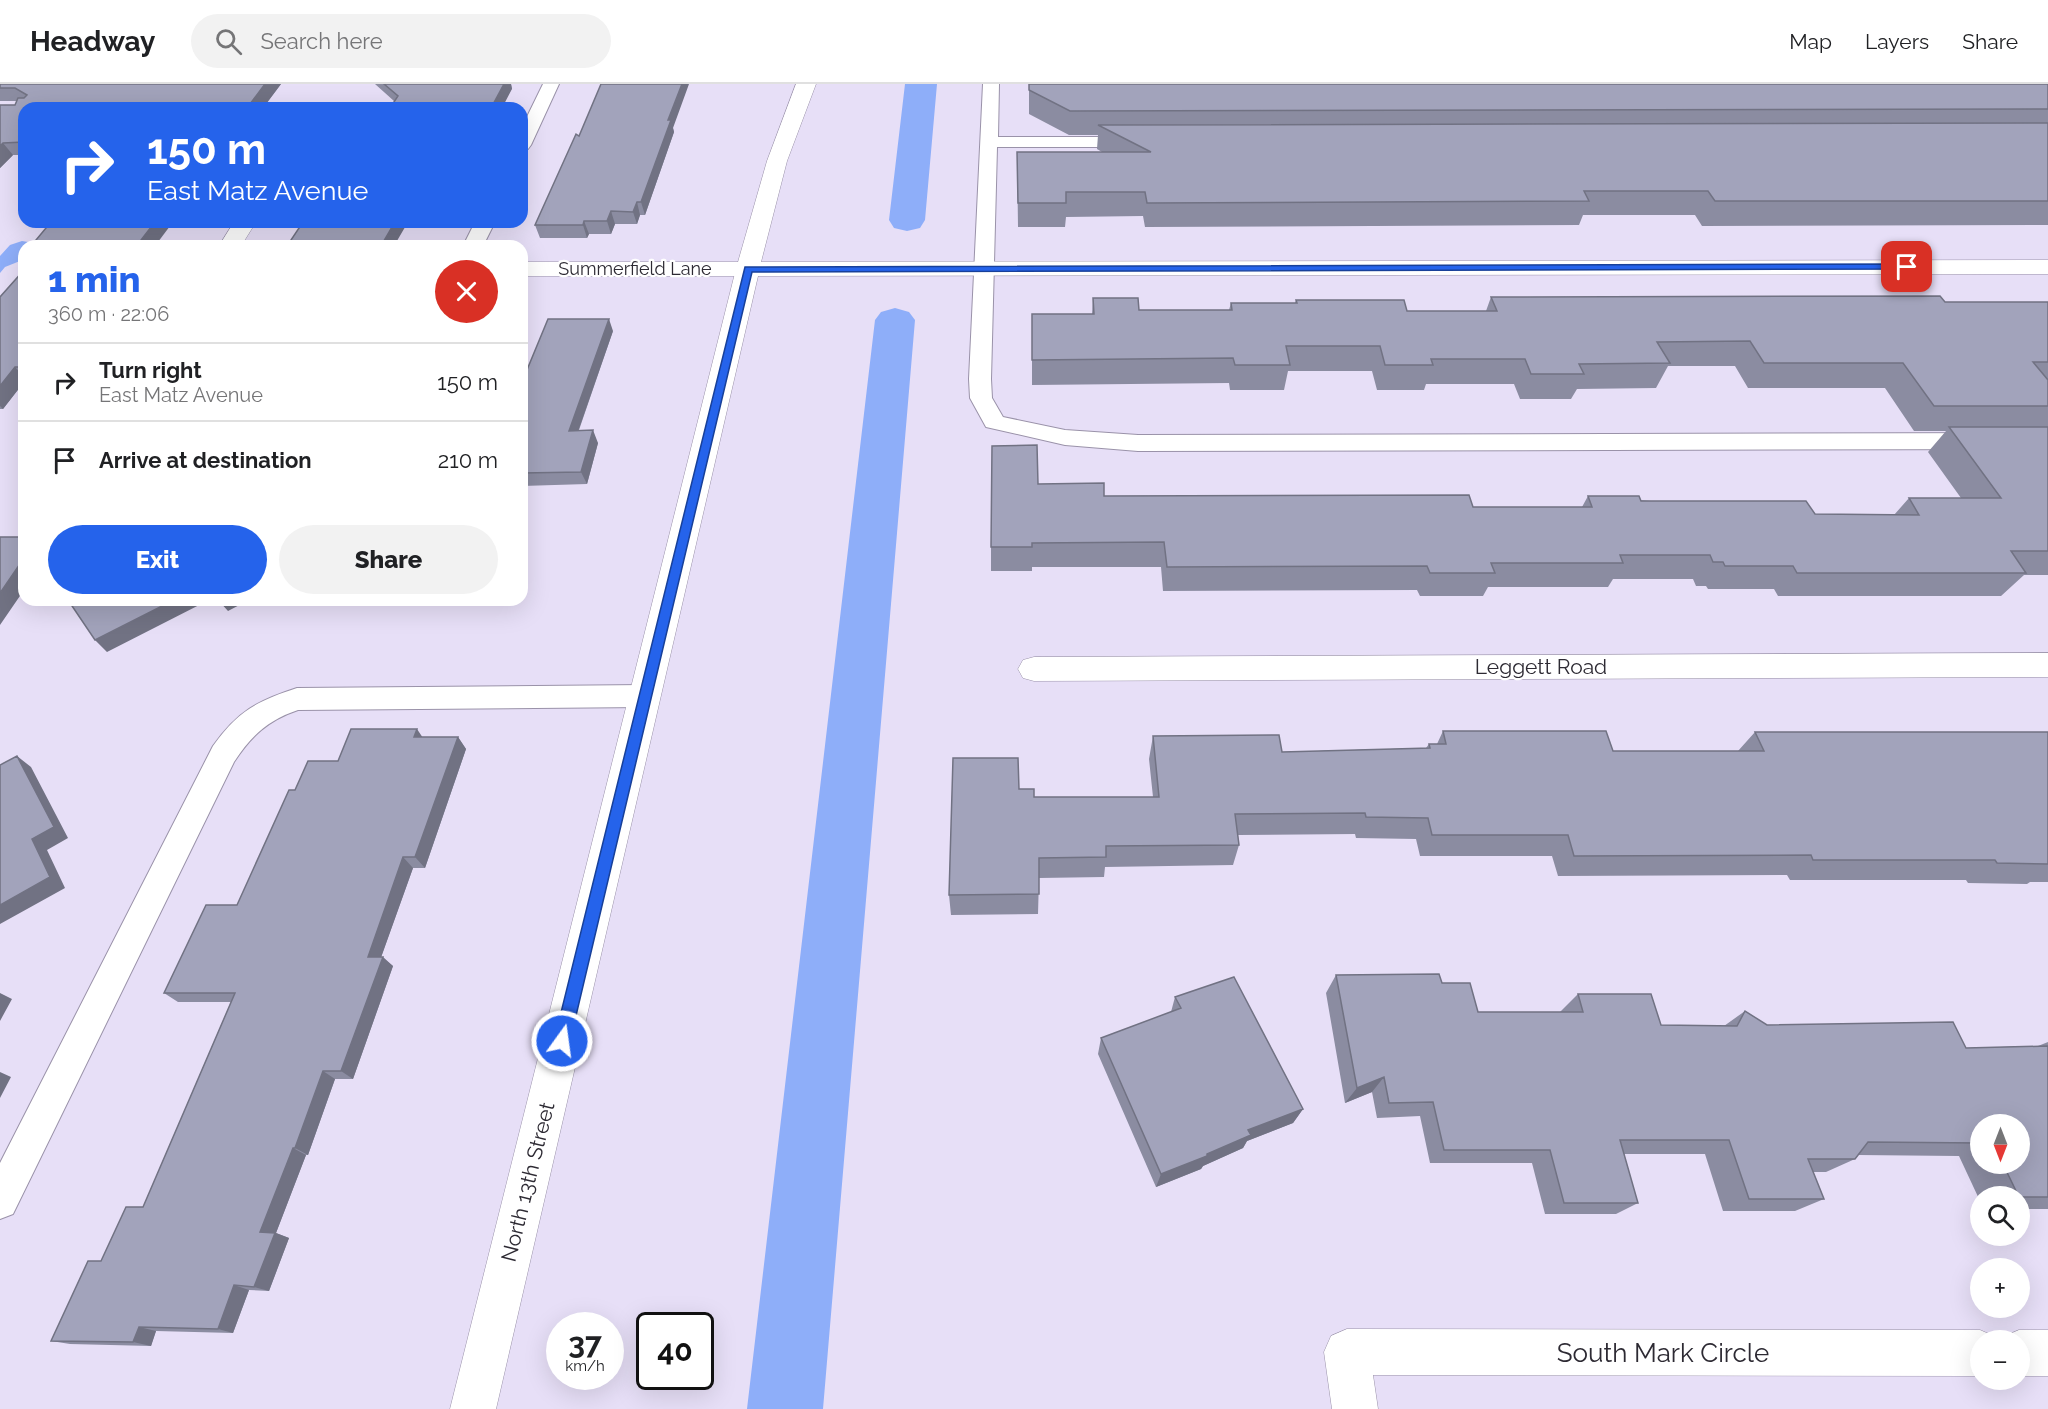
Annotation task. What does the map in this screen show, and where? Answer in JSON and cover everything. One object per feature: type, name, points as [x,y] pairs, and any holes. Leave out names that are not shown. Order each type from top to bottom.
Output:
[{"type":"street","name":"North 13th Street","points":[[473,1409],[748,269],[777,161],[806,84]]},
{"type":"street","name":"Summerfield Lane","points":[[528,268],[2048,267]]},
{"type":"street","name":"Leggett Road","points":[[1034,669],[2048,665]]},
{"type":"street","name":"South Mark Circle","points":[[1355,1409],[1347,1352],[1970,1353]]},
{"type":"street","points":[[2030,1353],[2048,1353]]},
{"type":"lane","points":[[528,132],[551,84]]},
{"type":"lane","points":[[991,84],[982,268],[981,398],[994,422],[1078,441],[1138,443],[2048,441]]},
{"type":"lane","points":[[989,142],[1155,142]]},
{"type":"lane","points":[[0,1201],[223,754],[240,730],[262,711],[297,699],[645,696]]},
{"type":"water","points":[[18,242],[18,262],[5,267],[0,273],[0,256],[10,245]]},
{"type":"building","points":[[0,84],[265,84],[252,102],[18,102],[18,142],[3,143],[0,146],[0,105],[15,105],[18,98],[24,98],[27,95],[15,88],[0,88]]},
{"type":"building","points":[[384,84],[504,84],[494,102],[394,102],[398,96]]},
{"type":"building","points":[[601,84],[682,84],[641,202],[637,202],[633,212],[611,211],[607,221],[584,221],[583,225],[535,225],[576,134],[579,136]]},
{"type":"building","points":[[1029,84],[2048,84],[2048,109],[1070,111],[1029,90]]},
{"type":"building","points":[[2048,123],[2048,201],[1715,201],[1708,191],[1584,191],[1589,201],[1147,203],[1145,192],[1066,192],[1066,203],[1018,203],[1017,152],[1151,152],[1098,125]]},
{"type":"building","points":[[46,228],[150,228],[141,240],[36,240]]},
{"type":"building","points":[[299,228],[392,228],[384,240],[291,240]]},
{"type":"building","points":[[18,277],[18,367],[15,367],[0,386],[0,297]]},
{"type":"building","points":[[1940,296],[1945,302],[2048,302],[2048,362],[2033,362],[2048,380],[2048,406],[1934,406],[1903,363],[1764,363],[1750,341],[1657,342],[1670,363],[1579,364],[1584,374],[1531,374],[1525,359],[1431,359],[1433,365],[1385,365],[1380,346],[1286,346],[1290,365],[1235,365],[1233,358],[1032,360],[1032,314],[1094,314],[1093,298],[1138,298],[1139,310],[1232,310],[1231,303],[1297,303],[1296,300],[1404,300],[1407,311],[1497,311],[1491,297]]},
{"type":"building","points":[[548,319],[609,319],[569,431],[593,430],[581,472],[528,473],[528,367]]},
{"type":"building","points":[[1949,427],[2048,427],[2048,551],[2011,551],[2026,573],[1797,573],[1793,566],[1725,566],[1723,562],[1713,562],[1710,555],[1620,555],[1623,563],[1491,563],[1495,573],[1430,573],[1427,566],[1167,567],[1164,542],[1032,543],[1032,547],[991,547],[992,446],[1037,445],[1038,484],[1104,483],[1104,496],[1469,495],[1473,507],[1592,507],[1588,496],[1639,496],[1641,501],[1806,501],[1815,514],[1919,515],[1909,498],[2001,498]]},
{"type":"building","points":[[0,537],[18,537],[18,567],[0,593]]},
{"type":"building","points":[[72,606],[162,606],[95,640]]},
{"type":"building","points":[[351,729],[417,729],[414,737],[458,737],[415,857],[403,857],[368,957],[383,957],[341,1071],[323,1071],[295,1148],[293,1148],[260,1232],[275,1233],[254,1287],[234,1285],[218,1329],[139,1327],[133,1342],[51,1341],[88,1261],[101,1261],[126,1207],[143,1207],[235,993],[164,993],[206,905],[237,905],[289,790],[295,790],[308,761],[338,761]]},
{"type":"building","points":[[1443,731],[1606,731],[1613,751],[1764,751],[1755,732],[2048,732],[2048,864],[1997,863],[1995,860],[1813,860],[1811,855],[1574,856],[1568,835],[1432,835],[1428,818],[1366,817],[1365,813],[1235,814],[1239,845],[1106,846],[1106,857],[1039,858],[1039,894],[949,895],[953,758],[1018,758],[1019,789],[1034,789],[1034,797],[1159,797],[1153,736],[1279,735],[1282,752],[1430,748],[1429,744],[1446,744]]},
{"type":"building","points":[[17,756],[54,827],[32,839],[50,877],[0,905],[0,765]]},
{"type":"building","points":[[1439,974],[1442,983],[1470,983],[1478,1012],[1583,1012],[1578,994],[1651,994],[1661,1025],[1737,1026],[1745,1011],[1767,1025],[1953,1022],[1966,1048],[2048,1046],[2048,1197],[2030,1197],[2030,1186],[2014,1186],[2008,1174],[2030,1174],[2030,1114],[1970,1114],[1970,1143],[1868,1142],[1855,1159],[1808,1159],[1824,1199],[1749,1199],[1729,1140],[1620,1140],[1638,1203],[1564,1203],[1550,1150],[1444,1150],[1433,1102],[1389,1103],[1384,1077],[1357,1088],[1336,975]]},
{"type":"building","points":[[1234,977],[1303,1109],[1248,1130],[1251,1135],[1161,1174],[1101,1038],[1181,1008],[1175,997]]},
{"type":"waterway","points":[[907,220],[921,84]]},
{"type":"waterway","points":[[785,1409],[895,320]]},
{"type":"route","points":[[562,1041],[748,269],[1907,267]]}]
